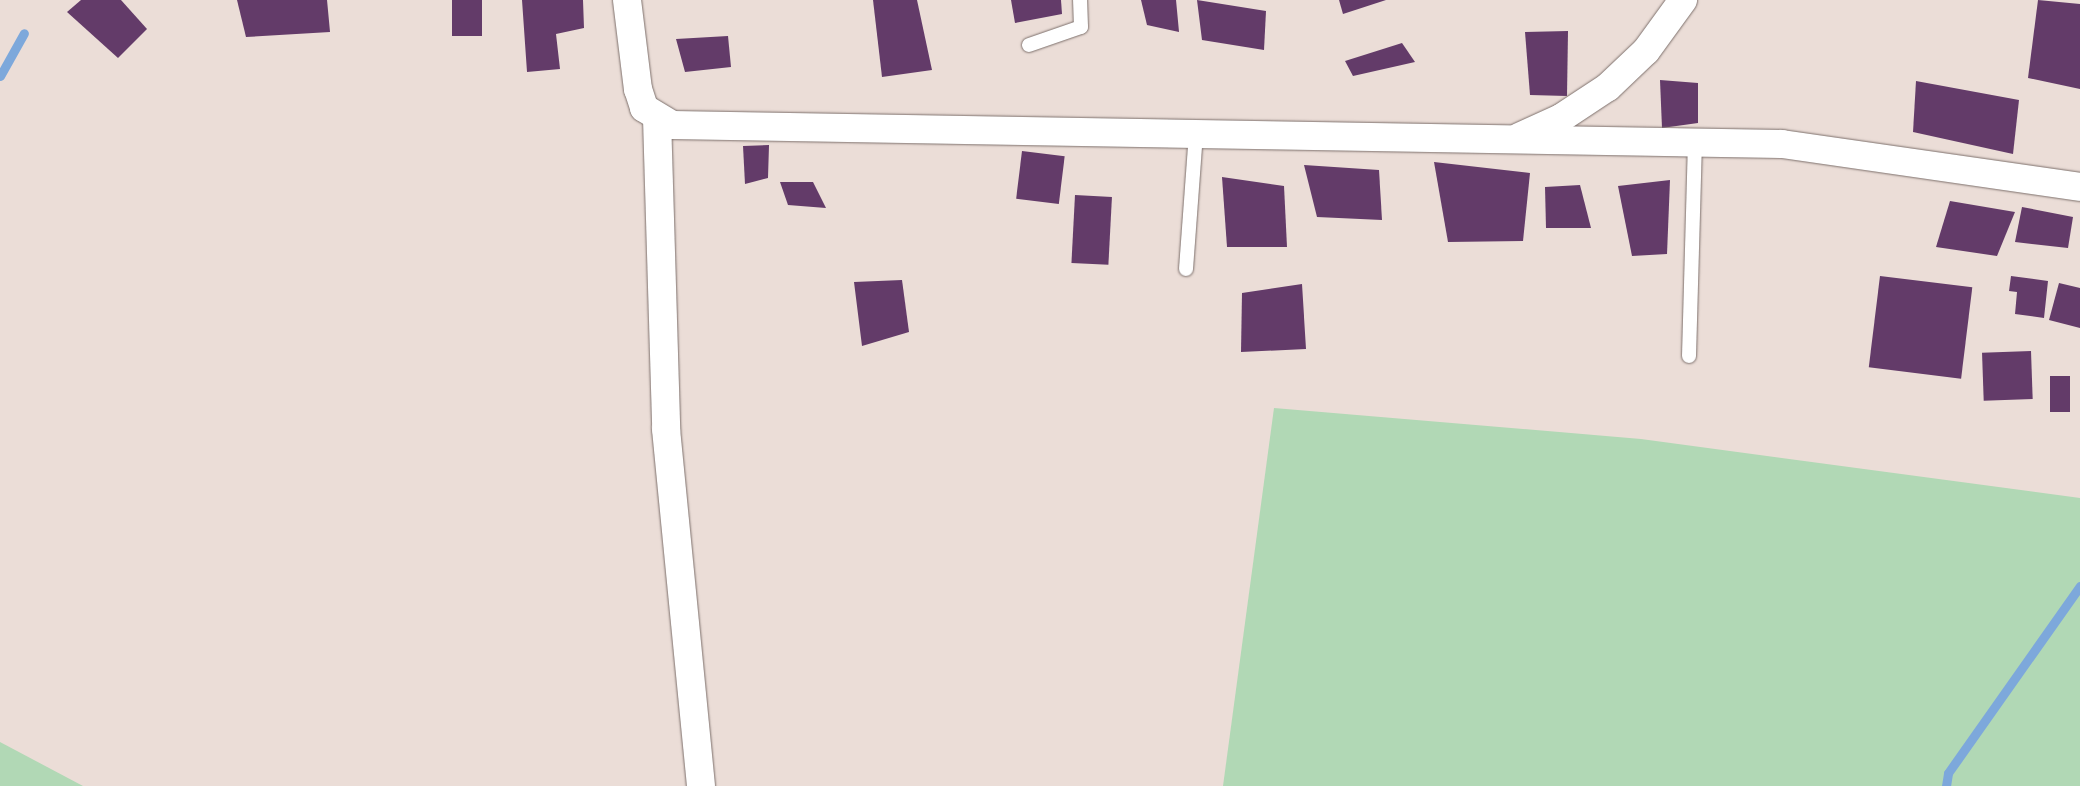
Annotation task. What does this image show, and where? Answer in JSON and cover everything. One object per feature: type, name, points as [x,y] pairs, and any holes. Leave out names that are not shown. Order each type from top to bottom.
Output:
[{"type":"street","points":[[627,0],[638,89],[644,108],[657,118],[672,125],[695,128],[1782,144],[2080,186]]},
{"type":"street","points":[[1513,140],[1561,118],[1608,87],[1646,52],[1683,0]]},
{"type":"street","points":[[657,118],[666,429],[701,786]]},
{"type":"lane","points":[[1028,45],[1081,27],[1080,0]]},
{"type":"lane","points":[[1186,270],[1196,134]]},
{"type":"lane","points":[[1689,356],[1695,143]]},
{"type":"green space","points":[[1274,408],[1641,439],[2080,498],[2080,786],[1223,786]]},
{"type":"green space","points":[[0,742],[83,786],[0,786]]},
{"type":"building","points":[[81,0],[121,0],[147,29],[118,58],[67,12]]},
{"type":"building","points":[[237,0],[327,0],[330,32],[246,37]]},
{"type":"building","points":[[452,0],[482,0],[482,36],[452,36]]},
{"type":"building","points":[[522,0],[583,0],[584,28],[556,34],[560,69],[527,72]]},
{"type":"building","points":[[873,0],[917,0],[932,70],[882,77]]},
{"type":"building","points":[[1011,0],[1061,0],[1062,14],[1015,23]]},
{"type":"building","points":[[1141,0],[1176,0],[1179,32],[1147,25]]},
{"type":"building","points":[[1197,0],[1266,11],[1264,50],[1202,40]]},
{"type":"building","points":[[1339,0],[1386,0],[1343,14]]},
{"type":"building","points":[[2038,0],[2080,4],[2080,89],[2028,78]]},
{"type":"building","points":[[1568,31],[1567,96],[1530,95],[1525,32]]},
{"type":"building","points":[[728,36],[731,67],[685,72],[676,39]]},
{"type":"building","points":[[1402,43],[1415,62],[1353,76],[1345,61]]},
{"type":"building","points":[[1660,80],[1698,83],[1698,123],[1662,128]]},
{"type":"building","points":[[1916,81],[2019,100],[2013,154],[1913,132]]},
{"type":"building","points":[[769,145],[768,178],[745,184],[743,146]]},
{"type":"building","points":[[1022,151],[1065,156],[1059,204],[1016,199]]},
{"type":"building","points":[[1434,162],[1530,173],[1523,241],[1448,242]]},
{"type":"building","points":[[1304,165],[1379,170],[1382,220],[1317,217]]},
{"type":"building","points":[[1222,177],[1284,186],[1287,247],[1227,247]]},
{"type":"building","points":[[1670,180],[1667,254],[1632,256],[1618,186]]},
{"type":"building","points":[[780,182],[813,182],[826,208],[788,205]]},
{"type":"building","points":[[1580,185],[1591,228],[1546,228],[1545,187]]},
{"type":"building","points":[[1075,195],[1112,197],[1108,265],[1071,263]]},
{"type":"building","points":[[1950,201],[2015,212],[1997,256],[1936,247]]},
{"type":"building","points":[[2022,207],[2073,217],[2068,248],[2015,242]]},
{"type":"building","points":[[1880,276],[1972,287],[1961,379],[1869,367]]},
{"type":"building","points":[[2011,276],[2048,281],[2044,318],[2015,314],[2017,292],[2009,291]]},
{"type":"building","points":[[902,280],[909,332],[862,346],[854,282]]},
{"type":"building","points":[[2059,283],[2080,288],[2080,328],[2049,320]]},
{"type":"building","points":[[1302,284],[1306,349],[1241,352],[1242,293]]},
{"type":"building","points":[[2031,351],[2033,399],[1984,401],[1982,353]]},
{"type":"building","points":[[2050,376],[2070,376],[2070,412],[2050,412]]},
{"type":"waterway","points":[[0,76],[24,33]]},
{"type":"waterway","points":[[1946,786],[1948,773],[2080,586]]}]
